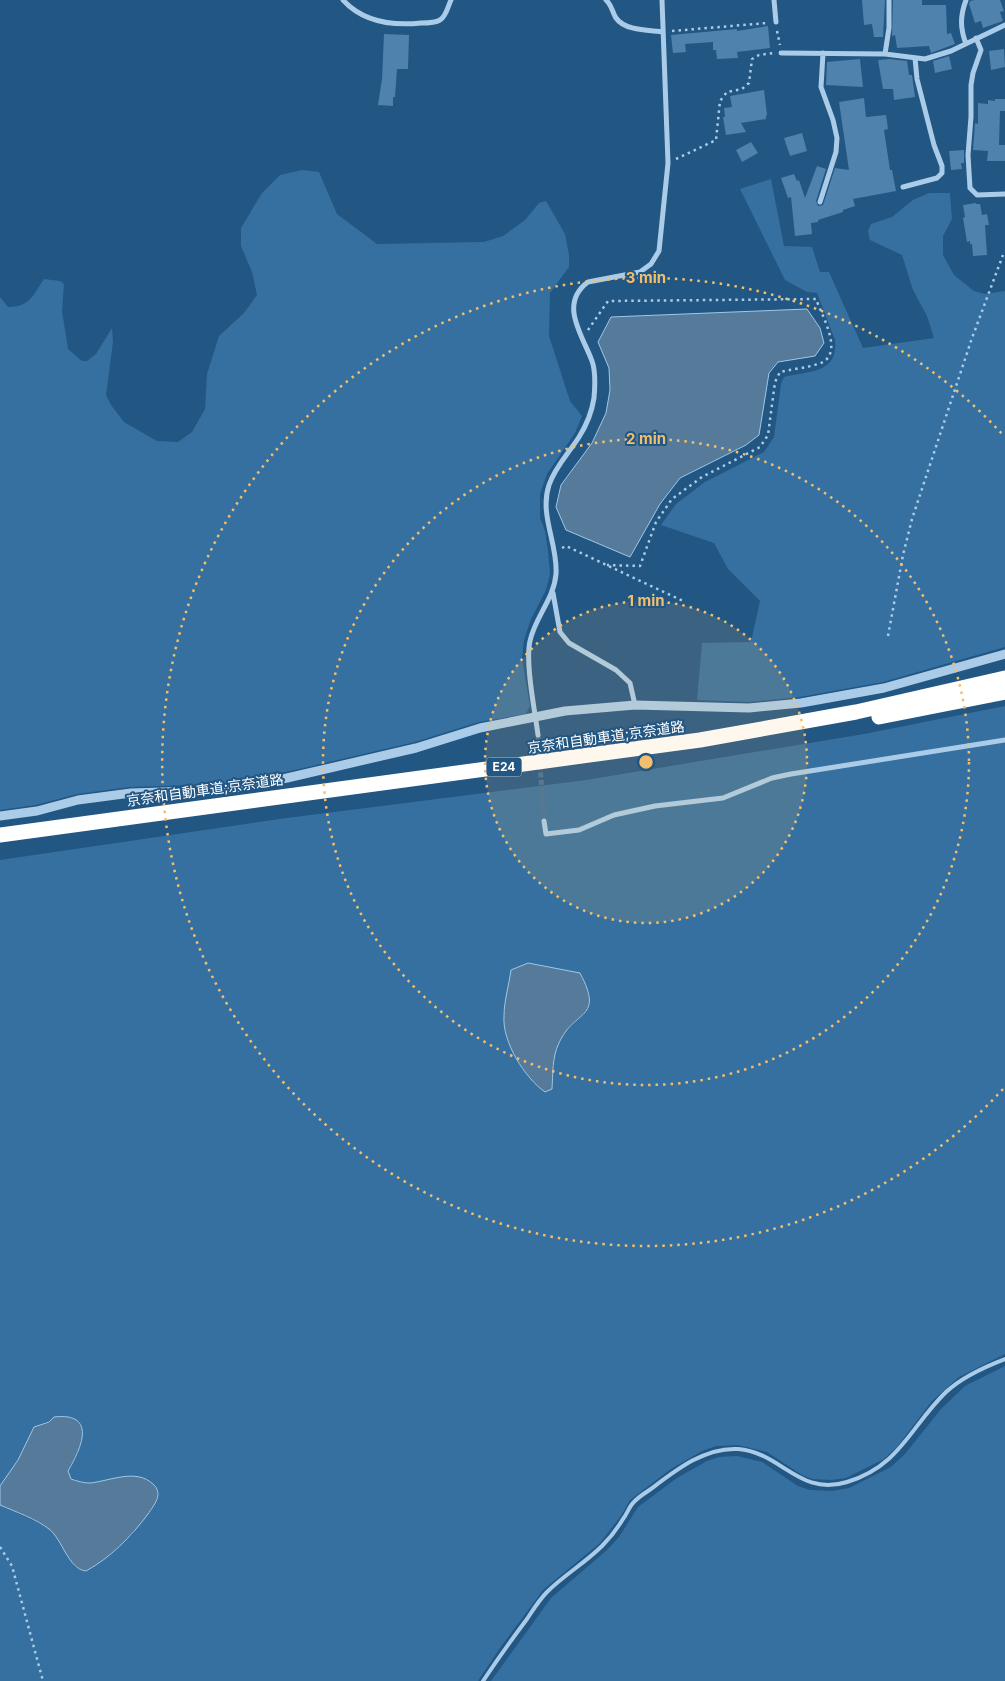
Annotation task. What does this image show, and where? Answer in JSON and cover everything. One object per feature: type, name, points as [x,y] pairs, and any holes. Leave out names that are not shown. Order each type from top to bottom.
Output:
[{"type":"highway","name":"京奈和自動車道;京奈道路","points":[[0,836],[700,740],[856,712],[1005,678]]},
{"type":"highway","name":"京奈和自動車道;京奈道路","points":[[0,845],[277,805],[584,766],[861,720],[1005,692]]},
{"type":"street","points":[[343,0],[352,10],[377,21],[407,25],[438,22],[443,18],[451,0]]},
{"type":"street","points":[[606,0],[609,2],[616,19],[625,26],[663,32]]},
{"type":"street","points":[[538,735],[528,658],[530,641],[552,592],[556,574],[555,550],[546,516],[546,494],[552,477],[581,436],[594,398],[595,386],[592,362],[582,340],[574,312],[575,300],[582,286],[588,282],[640,272],[651,264],[659,251],[668,162],[662,0]]},
{"type":"street","points":[[774,0],[776,22]]},
{"type":"street","points":[[885,54],[889,28],[889,0]]},
{"type":"street","points":[[966,0],[961,15],[961,25],[966,44]]},
{"type":"street","points":[[781,53],[885,54],[925,59],[966,44],[1005,25]]},
{"type":"street","points":[[976,38],[981,50],[970,85],[971,116],[968,155],[970,188],[976,195],[1005,194]]},
{"type":"street","points":[[820,202],[836,152],[837,138],[833,120],[821,87],[823,53]]},
{"type":"street","points":[[903,187],[937,178],[942,173],[942,166],[934,145],[918,79],[915,58]]},
{"type":"street","points":[[552,592],[560,632],[569,643],[616,670],[630,683],[635,705]]},
{"type":"street","points":[[0,816],[37,811],[78,800],[122,794],[225,790],[287,778],[416,748],[480,728],[565,711],[635,705],[749,708],[801,703],[884,688],[1005,657]]},
{"type":"street","points":[[544,821],[546,834],[579,830],[614,815],[655,806],[723,798],[772,778],[790,774],[1005,740]]},
{"type":"lane","points":[[483,1681],[546,1593],[602,1546],[624,1518],[633,1502],[673,1472],[717,1450],[737,1449],[765,1456],[801,1479],[812,1483],[831,1484],[847,1482],[886,1462],[900,1450],[935,1404],[961,1380],[1005,1359]]},
{"type":"path","points":[[663,32],[776,22],[781,53],[760,55],[752,59],[749,83],[742,89],[727,92],[720,101],[716,140],[693,153],[668,162]]},
{"type":"path","points":[[888,636],[902,555],[912,519],[972,338],[1003,255]]},
{"type":"path","points":[[582,340],[608,301],[816,299],[832,346],[829,356],[823,362],[780,372],[775,382],[768,434],[760,447],[702,477],[672,499],[656,522],[640,566],[606,565]]},
{"type":"path","points":[[555,550],[566,546],[683,601]]},
{"type":"path","points":[[0,1547],[12,1566],[43,1681]]},
{"type":"shaded area","points":[[302,170],[319,172],[337,214],[377,244],[484,242],[503,236],[525,220],[539,203],[546,201],[565,234],[569,267],[550,293],[549,336],[570,401],[582,416],[575,433],[547,474],[540,494],[540,518],[545,531],[550,574],[546,590],[531,619],[524,640],[522,659],[530,706],[526,714],[479,722],[415,742],[286,772],[224,784],[130,787],[77,794],[36,805],[0,810],[0,297],[8,307],[21,305],[34,295],[44,279],[60,281],[64,284],[62,311],[68,349],[82,361],[87,361],[96,354],[112,328],[113,342],[106,395],[111,405],[124,422],[157,441],[178,442],[192,432],[205,409],[207,374],[219,336],[244,313],[257,295],[252,272],[241,246],[241,228],[262,193],[280,175]]},
{"type":"shaded area","points":[[771,179],[784,246],[812,247],[820,272],[829,272],[863,348],[934,338],[927,316],[913,290],[902,255],[870,240],[868,231],[871,224],[892,217],[913,200],[929,193],[950,193],[952,219],[943,236],[943,255],[954,275],[974,291],[985,294],[1005,291],[1005,647],[883,682],[800,697],[749,702],[697,700],[702,643],[751,642],[760,601],[728,569],[714,543],[661,525],[676,504],[705,482],[764,452],[774,437],[781,384],[784,377],[820,369],[832,359],[835,351],[835,340],[817,293],[807,292],[785,280],[740,189]]},
{"type":"shaded area","points":[[807,309],[820,328],[824,343],[815,356],[778,362],[769,373],[759,435],[746,445],[680,478],[660,504],[630,557],[566,530],[556,507],[561,485],[592,443],[606,413],[610,390],[609,368],[598,342],[611,317]]},
{"type":"shaded area","points":[[1005,706],[1005,1354],[959,1377],[932,1401],[897,1447],[884,1459],[846,1478],[831,1480],[812,1479],[802,1475],[767,1452],[738,1445],[716,1446],[702,1451],[671,1469],[630,1500],[621,1516],[600,1543],[543,1590],[478,1681],[0,1681],[0,1505],[49,1528],[58,1538],[75,1567],[86,1571],[114,1552],[133,1534],[158,1492],[153,1484],[146,1479],[138,1477],[90,1483],[80,1482],[71,1478],[68,1471],[78,1454],[81,1424],[70,1417],[58,1418],[34,1427],[18,1460],[0,1486],[0,860],[279,819],[586,780],[864,734]],"holes":[[[580,973],[589,993],[584,1014],[565,1032],[555,1051],[552,1089],[507,1037]]]},
{"type":"shaded area","points":[[528,963],[580,973],[587,988],[589,999],[588,1007],[584,1013],[565,1032],[559,1043],[554,1060],[552,1089],[545,1092],[530,1078],[516,1058],[504,1026],[505,1005],[511,970]]},
{"type":"shaded area","points":[[1005,1366],[1005,1681],[491,1681],[551,1598],[607,1550],[619,1537],[638,1507],[677,1478],[707,1461],[719,1457],[737,1456],[762,1462],[798,1486],[810,1490],[832,1491],[849,1488],[891,1467],[905,1454],[941,1409],[965,1386]]},
{"type":"shaded area","points":[[54,1417],[68,1417],[77,1420],[81,1426],[81,1443],[68,1471],[71,1479],[90,1483],[131,1476],[139,1477],[153,1484],[158,1492],[155,1503],[134,1531],[112,1553],[86,1571],[80,1569],[70,1560],[49,1529],[32,1519],[0,1505],[0,1486],[18,1460],[34,1427],[49,1422]]},
{"type":"building","points":[[862,0],[885,0],[883,37],[874,37],[872,24],[864,25]]},
{"type":"building","points":[[893,0],[922,0],[922,5],[946,5],[947,34],[951,33],[955,44],[931,53],[929,46],[897,48],[895,35],[892,36]]},
{"type":"building","points":[[1000,0],[1004,11],[1000,12],[1003,21],[983,28],[981,21],[975,23],[969,4],[970,1]]},
{"type":"building","points":[[768,26],[770,48],[737,52],[738,58],[717,59],[716,50],[713,50],[713,42],[685,44],[686,52],[673,53],[671,35],[737,29],[737,31]]},
{"type":"building","points":[[384,34],[409,35],[408,69],[397,69],[393,106],[378,105],[382,79]]},
{"type":"building","points":[[1004,49],[1005,67],[991,70],[989,51]]},
{"type":"building","points":[[949,56],[952,69],[935,73],[933,61]]},
{"type":"building","points":[[860,59],[863,87],[826,85],[827,62]]},
{"type":"building","points":[[878,60],[907,61],[909,75],[912,75],[915,97],[894,100],[893,89],[883,89]]},
{"type":"building","points":[[764,90],[766,119],[741,123],[746,132],[726,135],[723,117],[725,117],[724,108],[732,107],[730,96]]},
{"type":"building","points":[[864,98],[866,117],[886,115],[888,129],[884,130],[890,170],[892,170],[896,191],[853,199],[855,206],[818,220],[818,222],[811,223],[812,234],[795,236],[791,197],[788,198],[781,178],[794,174],[797,181],[799,180],[805,198],[817,166],[826,169],[816,201],[818,206],[823,205],[835,168],[849,170],[839,102]]},
{"type":"building","points":[[995,99],[1005,99],[1005,111],[1000,111],[999,145],[1005,145],[1005,161],[987,161],[988,151],[973,150],[975,123],[978,124],[978,103],[988,104],[988,100],[995,101]]},
{"type":"building","points":[[802,133],[807,151],[790,156],[784,138]]},
{"type":"building","points":[[751,142],[758,153],[742,162],[736,150]]},
{"type":"building","points":[[964,150],[964,163],[961,163],[962,169],[951,170],[949,151]]},
{"type":"building","points":[[980,204],[982,215],[987,214],[989,225],[985,225],[987,255],[973,256],[972,244],[970,244],[970,241],[967,242],[963,205]]},
{"type":"tunnel","points":[[538,735],[544,821]]}]
